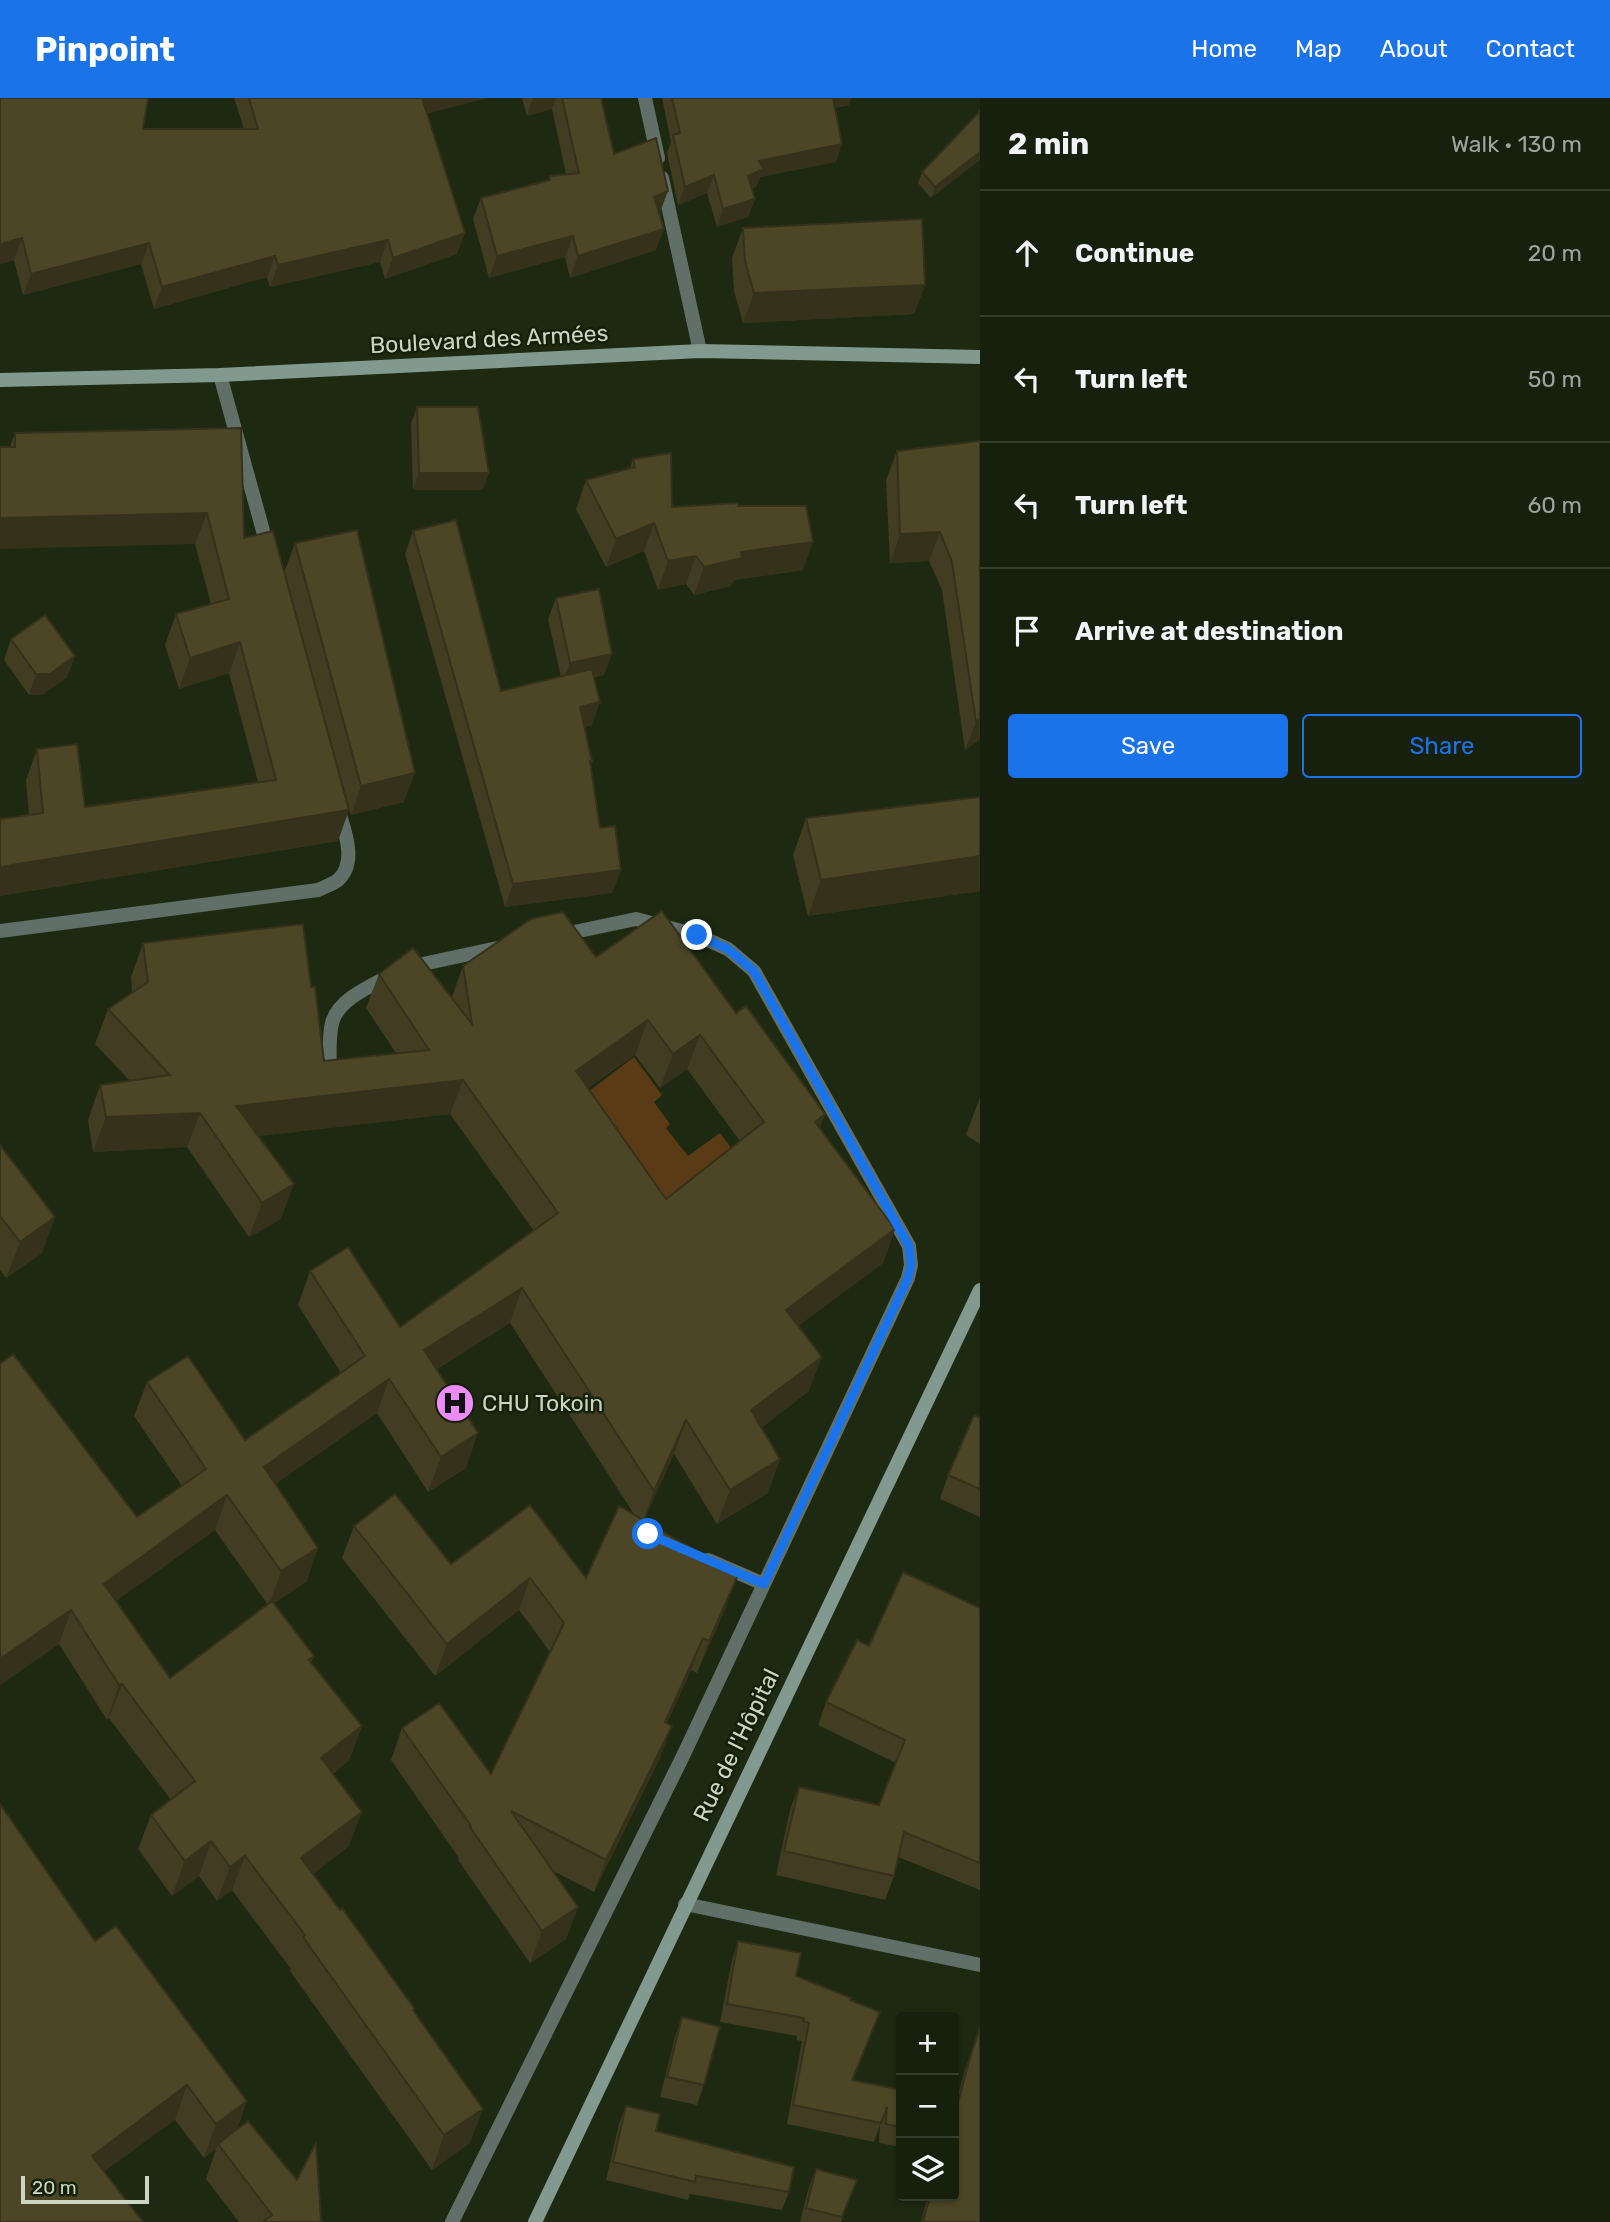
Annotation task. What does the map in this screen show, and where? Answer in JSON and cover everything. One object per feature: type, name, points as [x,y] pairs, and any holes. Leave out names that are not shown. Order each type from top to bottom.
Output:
[{"type":"street","points":[[645,98],[700,351]]},
{"type":"street","name":"Boulevard des Armées","points":[[0,380],[220,375],[700,351],[980,357]]},
{"type":"street","points":[[220,375],[271,562]]},
{"type":"street","points":[[0,931],[318,890],[340,879],[349,858],[348,842],[333,789]]},
{"type":"street","points":[[452,2222],[683,1756],[908,1278],[911,1265],[909,1246],[754,971],[728,949],[697,935],[636,919],[543,938]]},
{"type":"street","points":[[330,1078],[332,1023],[340,1008],[350,999],[404,968],[517,944]]},
{"type":"street","name":"Rue de l'Hôpital","points":[[535,2222],[980,1290]]},
{"type":"street","points":[[695,1554],[764,1584]]},
{"type":"street","points":[[685,1904],[980,1965]]},
{"type":"shaded area","points":[[634,1057],[662,1095],[654,1102],[670,1124],[666,1128],[688,1156],[720,1133],[742,1162],[657,1226],[567,1108]]},
{"type":"building","points":[[0,98],[148,98],[143,129],[258,129],[249,98],[422,98],[465,233],[393,258],[388,240],[278,265],[275,256],[162,287],[149,243],[31,274],[22,238],[0,244]]},
{"type":"building","points":[[562,98],[601,98],[614,154],[656,138],[668,191],[654,197],[664,229],[578,256],[573,236],[497,256],[481,198],[550,180],[550,176],[579,173]]},
{"type":"building","points":[[672,98],[833,98],[842,144],[759,161],[763,169],[748,176],[755,199],[723,209],[714,175],[685,187],[673,135],[680,133]]},
{"type":"building","points":[[980,111],[980,152],[935,187],[922,172]]},
{"type":"building","points":[[922,219],[925,285],[754,293],[745,261],[743,228]]},
{"type":"building","points":[[417,407],[478,407],[489,473],[419,473]]},
{"type":"building","points":[[241,428],[244,538],[273,531],[349,810],[0,867],[0,819],[43,813],[37,749],[77,744],[85,807],[276,780],[240,642],[190,658],[176,614],[229,599],[207,513],[0,518],[0,447],[15,447],[15,433]]},
{"type":"building","points":[[980,441],[980,718],[976,722],[952,562],[940,532],[900,534],[897,451]]},
{"type":"building","points":[[671,453],[672,507],[738,503],[738,506],[806,506],[813,542],[741,552],[742,558],[704,567],[696,556],[668,561],[654,523],[616,539],[586,480],[635,467],[633,459]]},
{"type":"building","points":[[456,520],[501,691],[592,669],[600,702],[580,707],[592,761],[600,828],[615,826],[621,870],[513,884],[413,531]]},
{"type":"building","points":[[357,530],[415,773],[361,786],[295,543]]},
{"type":"building","points":[[599,589],[612,654],[570,663],[556,598]]},
{"type":"building","points":[[45,615],[75,656],[50,674],[36,674],[11,639]]},
{"type":"building","points":[[980,797],[980,856],[821,880],[806,818]]},
{"type":"building","points":[[662,911],[736,1013],[746,1006],[825,1114],[815,1122],[895,1229],[786,1310],[822,1357],[751,1410],[780,1459],[730,1490],[686,1420],[654,1491],[522,1288],[424,1350],[478,1433],[441,1457],[389,1379],[264,1467],[318,1548],[281,1571],[227,1495],[104,1584],[170,1678],[272,1601],[314,1656],[309,1660],[362,1726],[321,1758],[362,1812],[301,1858],[340,1910],[342,1908],[483,2109],[444,2135],[303,1937],[305,1935],[245,1856],[230,1867],[211,1841],[185,1861],[151,1815],[195,1781],[122,1684],[119,1685],[71,1610],[0,1659],[0,1364],[13,1354],[137,1517],[206,1469],[147,1382],[188,1356],[245,1440],[365,1356],[310,1271],[348,1247],[400,1327],[558,1213],[463,1080],[236,1106],[294,1184],[262,1203],[200,1113],[106,1117],[100,1085],[170,1075],[108,1009],[148,982],[143,943],[303,924],[311,987],[315,987],[324,1061],[429,1050],[379,974],[413,948],[472,1024],[463,966],[531,919],[563,912],[596,957]],"holes":[[[648,1020],[673,1054],[700,1035],[764,1122],[666,1199],[576,1071]]]},
{"type":"building","points":[[0,1145],[55,1217],[20,1242],[0,1216]]},
{"type":"building","points":[[974,1415],[980,1418],[980,1489],[948,1475]]},
{"type":"building","points":[[395,1494],[451,1564],[530,1505],[586,1578],[619,1506],[738,1575],[709,1641],[703,1638],[665,1722],[672,1726],[606,1860],[511,1811],[578,1907],[542,1931],[402,1728],[439,1703],[491,1774],[564,1623],[530,1578],[447,1644],[354,1526]]},
{"type":"building","points":[[903,1572],[980,1608],[980,1863],[904,1832],[894,1876],[784,1851],[799,1787],[879,1805],[905,1740],[826,1702],[857,1640],[869,1646]]},
{"type":"building","points":[[0,1804],[95,1941],[116,1926],[247,2101],[216,2124],[187,2085],[92,2156],[143,2222],[0,2222]]},
{"type":"building","points":[[738,1941],[801,1953],[796,1976],[880,2012],[852,2080],[896,2089],[896,2126],[886,2124],[887,2107],[881,2123],[793,2105],[809,2023],[803,2021],[804,2018],[727,2004]]},
{"type":"building","points":[[682,2017],[720,2027],[704,2085],[667,2077]]},
{"type":"building","points":[[980,2028],[980,2222],[923,2222],[929,2201],[959,2201],[959,2098]]},
{"type":"building","points":[[626,2106],[660,2114],[656,2131],[794,2167],[789,2192],[696,2176],[695,2182],[613,2162]]},
{"type":"building","points":[[248,2121],[297,2180],[316,2143],[323,2222],[263,2222],[272,2215],[218,2144]]},
{"type":"building","points":[[816,2169],[857,2180],[842,2217],[806,2208]]},
{"type":"place","name":"CHU Tokoin","points":[[455,1403]]},
{"type":"route","points":[[648,1534],[764,1584],[908,1278],[911,1265],[909,1246],[754,971],[728,949],[697,935]]}]
